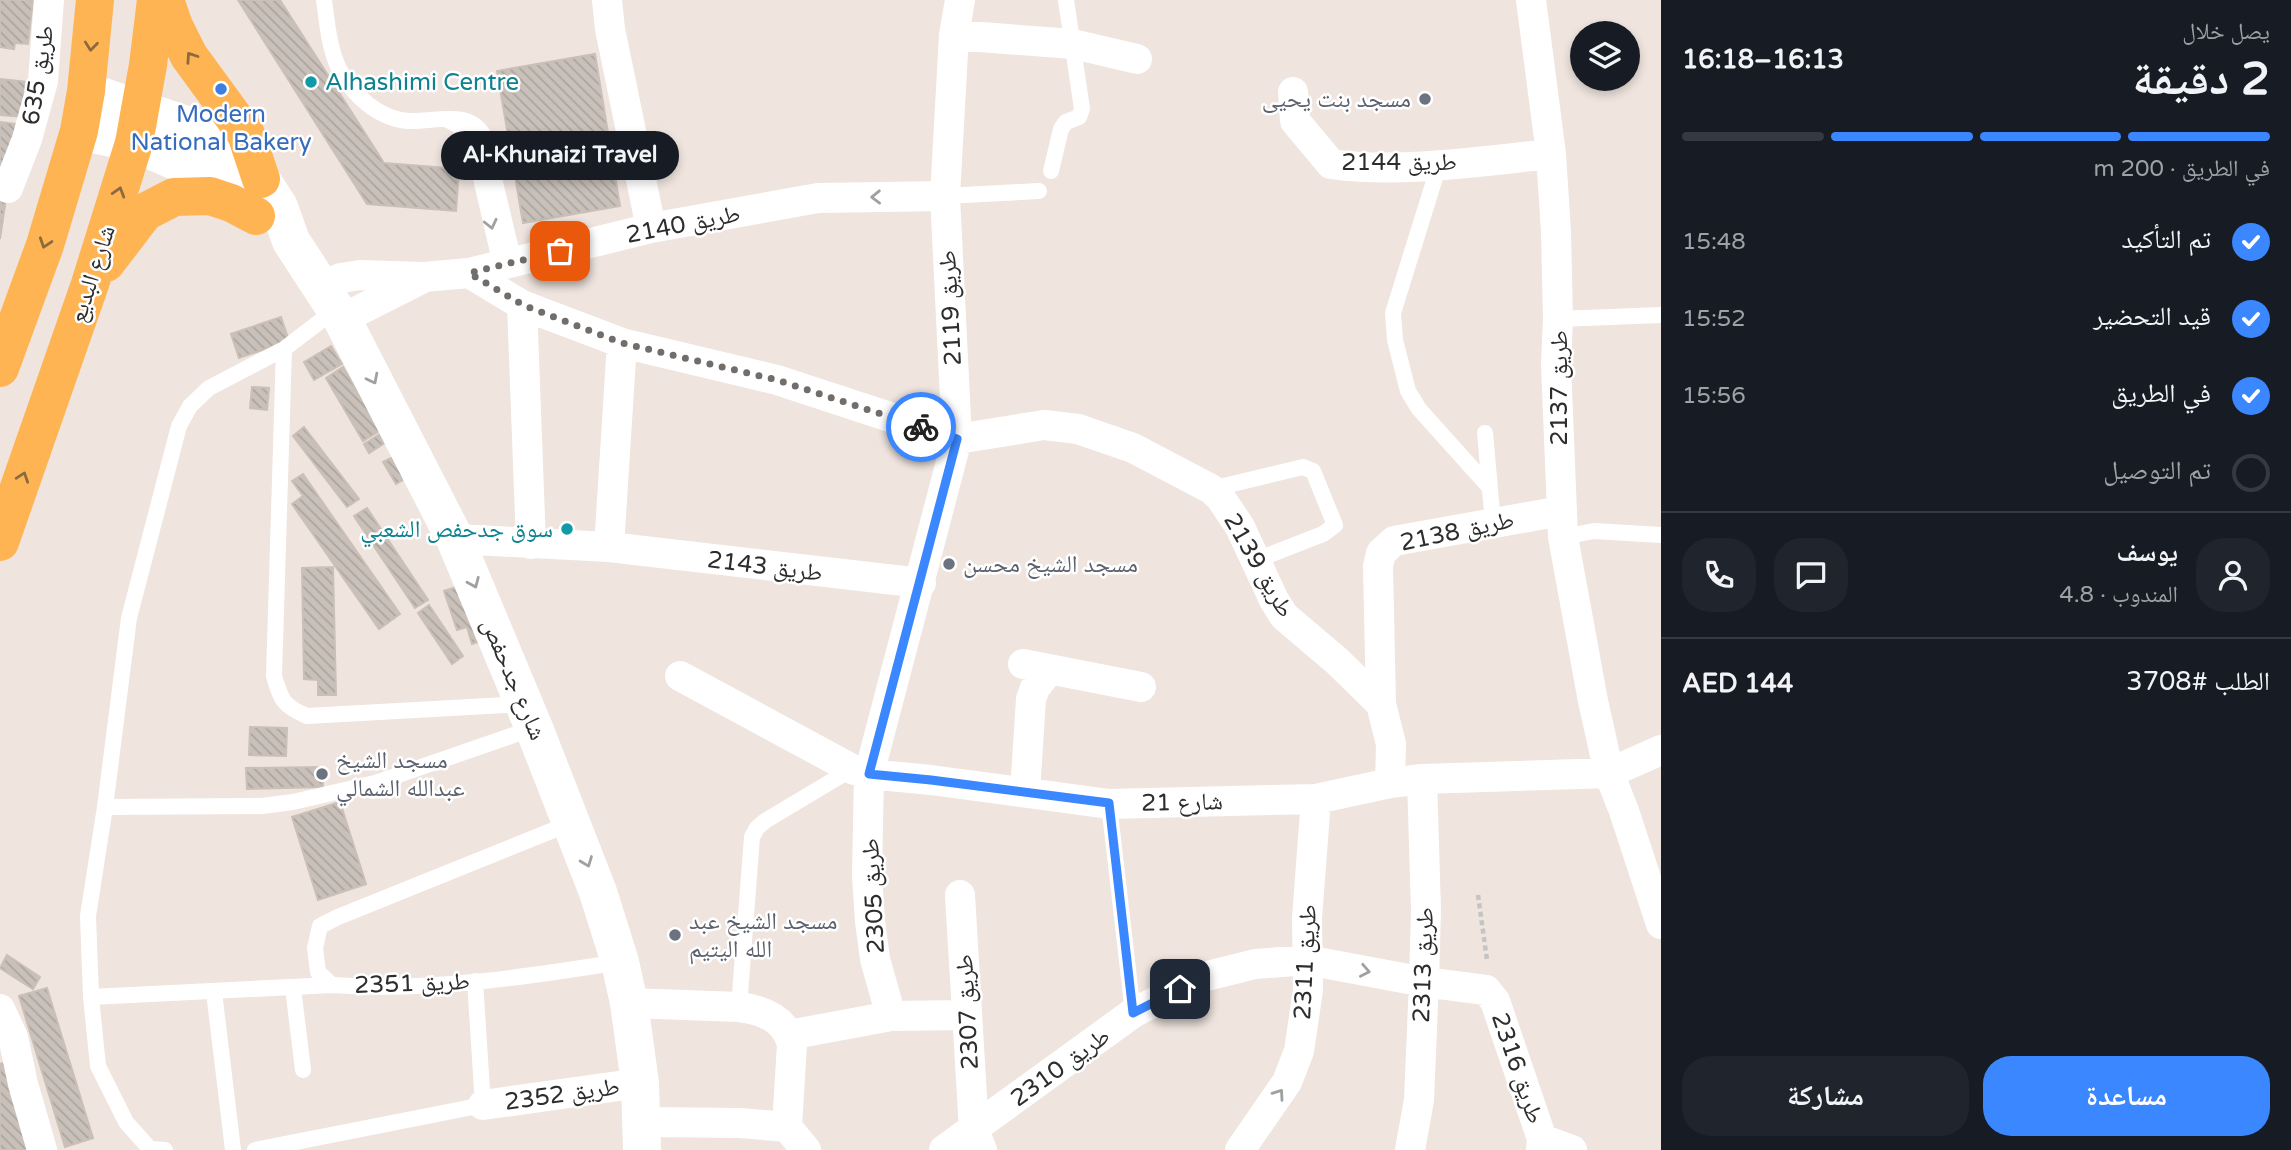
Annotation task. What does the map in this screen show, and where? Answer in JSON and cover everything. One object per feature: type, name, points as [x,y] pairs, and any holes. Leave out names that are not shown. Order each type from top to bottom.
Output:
[{"type":"main road","points":[[0,369],[45,245],[79,131],[86,92],[95,0]]},
{"type":"main road","name":"شارع البديع","points":[[0,542],[90,284],[137,126],[156,0]]},
{"type":"main road","points":[[90,284],[145,212],[174,197],[210,196],[231,203],[258,197],[246,134],[189,56],[165,0]]},
{"type":"street","name":"طريق 635","points":[[8,188],[27,139],[43,81],[49,0]]},
{"type":"street","points":[[607,0],[610,29],[651,228]]},
{"type":"street","name":"طريق 2119","points":[[861,771],[921,583],[957,439],[945,196],[954,35],[960,0]]},
{"type":"street","name":"طريق 2137","points":[[1531,0],[1551,154],[1562,524],[1593,701],[1609,773],[1660,918]]},
{"type":"street","points":[[954,35],[1073,44],[1137,60]]},
{"type":"street","name":"شارع جدحفص","points":[[86,92],[212,179],[258,197],[291,241],[332,305],[455,539],[572,822],[620,962],[629,1003],[640,1083],[642,1136]]},
{"type":"street","name":"طريق 2144","points":[[1293,92],[1295,121],[1331,163],[1349,166],[1438,165],[1551,154]]},
{"type":"street","name":"شارع جدحفص","points":[[79,131],[137,126]]},
{"type":"street","name":"طريق 2140","points":[[332,305],[424,277],[469,273],[651,228],[817,198],[945,196]]},
{"type":"street","points":[[469,273],[523,305],[531,544]]},
{"type":"street","name":"طريق 2139","points":[[523,305],[622,343],[777,380],[957,439],[1044,425],[1078,429],[1133,448],[1220,497],[1240,527],[1284,616],[1337,661],[1381,704]]},
{"type":"street","points":[[609,547],[622,343]]},
{"type":"street","name":"طريق 2138","points":[[1381,704],[1378,566],[1381,553],[1394,541],[1493,523],[1562,524]]},
{"type":"street","name":"طريق 2143","points":[[455,539],[609,547],[921,583]]},
{"type":"street","points":[[1025,792],[1031,699],[1042,678],[1037,666],[1141,687]]},
{"type":"street","name":"شارع 21","points":[[680,676],[861,771],[1109,803],[1316,799],[1422,779],[1609,773],[1661,750]]},
{"type":"street","points":[[1381,704],[1391,744],[1390,783]]},
{"type":"street","name":"طريق 2305","points":[[861,771],[870,921],[875,959],[891,1016]]},
{"type":"street","name":"طريق 2313","points":[[1410,1150],[1419,1100],[1424,982],[1426,911],[1422,779]]},
{"type":"street","name":"طريق 2311","points":[[1240,1150],[1287,1082],[1299,1051],[1308,990],[1310,866],[1316,799]]},
{"type":"street","name":"طريق 2307","points":[[961,895],[966,1015],[978,1140]]},
{"type":"street","name":"طريق 2310","points":[[944,1150],[978,1140],[1133,1013],[1203,977],[1255,964],[1307,960],[1424,982]]},
{"type":"street","name":"طريق 2316","points":[[1424,982],[1486,990],[1493,996],[1542,1144],[1572,1150]]},
{"type":"street","points":[[629,1003],[739,1007],[754,1009],[773,1017],[789,1035],[792,1054],[787,1127],[806,1150]]},
{"type":"street","points":[[0,1009],[13,1037],[42,1150]]},
{"type":"street","points":[[789,1035],[891,1016],[966,1015]]},
{"type":"street","name":"طريق 2352","points":[[484,1105],[640,1083]]},
{"type":"street","points":[[642,1136],[740,1123],[787,1127]]},
{"type":"lane","points":[[324,0],[328,29],[339,68],[361,99],[380,114],[408,121],[448,120],[459,126],[473,145],[508,264]]},
{"type":"lane","points":[[1051,172],[1061,129],[1066,122],[1079,117],[1082,109],[1066,0]]},
{"type":"lane","points":[[1438,165],[1392,313],[1395,340],[1408,391],[1419,409],[1490,488]]},
{"type":"lane","points":[[945,196],[1039,191]]},
{"type":"lane","points":[[165,1150],[150,1149],[126,1122],[98,1066],[91,998],[88,916],[129,618],[179,426],[190,407],[209,387],[284,349],[332,305]]},
{"type":"lane","points":[[1558,319],[1661,315]]},
{"type":"lane","points":[[284,349],[274,676],[279,696],[290,709],[307,716],[529,716]]},
{"type":"lane","points":[[1485,433],[1493,523]]},
{"type":"lane","points":[[1210,489],[1303,467],[1313,471],[1335,525],[1323,534],[1256,561]]},
{"type":"lane","points":[[1562,524],[1594,531],[1661,536]]},
{"type":"lane","points":[[105,807],[262,806],[293,802],[375,783],[529,716]]},
{"type":"lane","points":[[739,1007],[752,837],[765,821],[861,771]]},
{"type":"lane","points":[[1109,803],[1133,1013]]},
{"type":"lane","name":"طريق 2351","points":[[572,822],[320,926],[315,948],[318,972],[332,985],[386,987],[536,975],[620,962]]},
{"type":"lane","name":"طريق 2352","points":[[475,981],[484,1105]]},
{"type":"lane","points":[[91,998],[332,985]]},
{"type":"lane","points":[[293,988],[303,1070]]},
{"type":"lane","points":[[214,992],[233,1150]]},
{"type":"lane","points":[[255,1150],[298,1145],[484,1105]]},
{"type":"path","points":[[1478,895],[1493,996]]},
{"type":"building","points":[[0,0],[33,0],[28,44],[15,43],[14,49],[0,47]]},
{"type":"building","name":"Alhashimi Centre","points":[[238,0],[280,0],[384,163],[459,169],[456,211],[367,204]]},
{"type":"building","points":[[595,54],[620,206],[523,223],[497,71]]},
{"type":"building","points":[[0,79],[27,82],[24,117],[0,115]]},
{"type":"building","points":[[0,122],[17,124],[0,239]]},
{"type":"building","points":[[281,317],[289,341],[239,358],[231,334]]},
{"type":"building","points":[[331,346],[342,364],[314,380],[304,362]]},
{"type":"building","points":[[343,367],[381,430],[363,441],[326,378]]},
{"type":"building","points":[[252,387],[269,388],[267,410],[250,408]]},
{"type":"building","points":[[304,427],[359,499],[347,507],[293,436]]},
{"type":"building","points":[[380,434],[385,443],[369,453],[364,444]]},
{"type":"building","points":[[397,455],[410,476],[396,484],[383,462]]},
{"type":"building","points":[[303,474],[400,614],[379,629],[292,504],[303,496],[292,481]]},
{"type":"building","points":[[367,508],[428,600],[415,608],[354,516]]},
{"type":"building","points":[[333,567],[336,695],[318,695],[318,680],[304,679],[302,568]]},
{"type":"building","points":[[469,583],[487,639],[472,644],[467,627],[457,630],[444,591]]},
{"type":"building","points":[[429,605],[463,656],[452,664],[418,613]]},
{"type":"building","points":[[250,727],[287,728],[286,756],[249,755]]},
{"type":"building","points":[[322,767],[323,787],[247,789],[246,768]]},
{"type":"building","points":[[340,802],[366,884],[318,900],[292,817]]},
{"type":"building","points":[[7,955],[40,977],[33,989],[0,968]]},
{"type":"building","points":[[47,988],[93,1138],[65,1147],[19,996]]},
{"type":"building","points":[[10,1061],[29,1150],[0,1150],[0,1064]]},
{"type":"way so far","points":[[560,251],[469,273],[523,305],[622,343],[777,380],[921,427]]},
{"type":"place","name":"Alhashimi Centre","points":[[311,82]]},
{"type":"place","name":"Modern National Bakery","points":[[221,89]]},
{"type":"place","name":"مسجد بنت يحيى","points":[[1425,99]]},
{"type":"place","name":"Al-Khunaizi Travel","points":[[560,251]]},
{"type":"place","name":"سوق جدحفص الشعبي","points":[[567,529]]},
{"type":"place","name":"مسجد الشيخ محسن","points":[[949,564]]},
{"type":"place","name":"مسجد الشيخ عبدالله الشمالي","points":[[322,774]]},
{"type":"place","name":"مسجد الشيخ عبد الله اليتيم","points":[[675,935]]},
{"type":"route","points":[[921,427],[957,439],[869,774],[1109,803],[1133,1013],[1180,989]]}]
